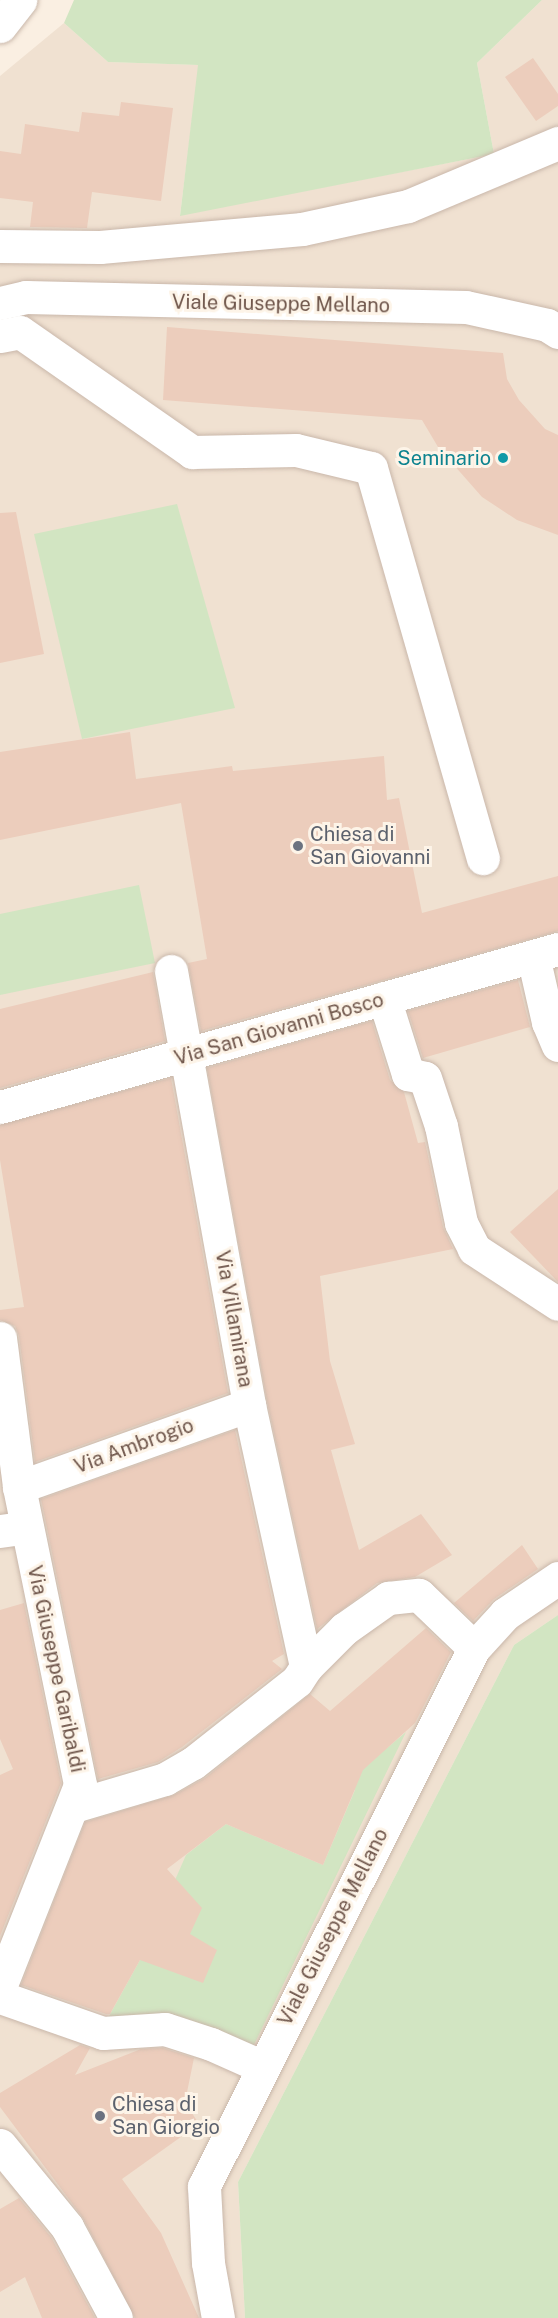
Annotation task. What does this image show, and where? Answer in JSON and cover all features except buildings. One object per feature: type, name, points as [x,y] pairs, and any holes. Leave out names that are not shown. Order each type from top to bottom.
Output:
[{"type":"street","points":[[0,26],[20,0]]},
{"type":"street","points":[[0,246],[100,247],[302,229],[408,206],[558,142]]},
{"type":"street","name":"Viale Giuseppe Mellano","points":[[0,303],[27,297],[466,307],[547,325],[558,332]]},
{"type":"street","points":[[0,336],[20,332],[192,452],[296,450],[371,468],[483,858]]},
{"type":"street","points":[[546,952],[548,1022],[558,1045]]},
{"type":"street","name":"Via San Giovanni Bosco","points":[[0,1107],[188,1056],[546,952]]},
{"type":"street","name":"Via Villamirana","points":[[171,971],[249,1405],[306,1666]]},
{"type":"street","points":[[384,998],[408,1074],[425,1078],[441,1126],[461,1223],[474,1249],[558,1304]]},
{"type":"street","name":"Via Giuseppe Garibaldi","points":[[0,1338],[19,1487],[14,1529],[80,1785],[74,1806],[0,1987]]},
{"type":"street","name":"Via Ambrogio","points":[[19,1487],[249,1405]]},
{"type":"street","name":"Viale Giuseppe Mellano","points":[[218,2318],[208,2263],[204,2186],[474,1648],[506,1614],[558,1578]]},
{"type":"street","points":[[74,1806],[165,1779],[193,1763],[297,1681],[306,1666],[344,1629],[388,1598],[419,1595],[474,1648]]},
{"type":"street","points":[[0,1996],[103,2033],[165,2029],[211,2044],[263,2067]]},
{"type":"street","points":[[0,2145],[11,2179],[67,2227],[116,2318]]},
{"type":"shaded area","points":[[542,0],[558,0],[558,1615],[514,1645],[238,2182],[245,2318],[0,2318],[0,76],[64,23],[108,62],[199,65],[180,215],[494,154],[477,63]]},
{"type":"green space","points":[[74,0],[542,0],[477,63],[494,154],[180,216],[198,65],[108,62],[64,23]]},
{"type":"green space","points":[[177,504],[235,708],[82,739],[34,534]]},
{"type":"green space","points":[[139,885],[155,963],[0,995],[0,914]]},
{"type":"green space","points":[[558,1615],[558,2318],[245,2318],[238,2182],[514,1645]]},
{"type":"green space","points":[[358,1714],[387,1748],[406,1732],[250,2053],[103,2027],[140,1960],[186,1855],[226,1824],[323,1865],[355,1790],[308,1761]]},
{"type":"place","name":"Seminario","points":[[503,458]]},
{"type":"place","name":"Chiesa di San Giovanni","points":[[298,846]]},
{"type":"place","name":"Chiesa di San Giorgio","points":[[100,2116]]}]
